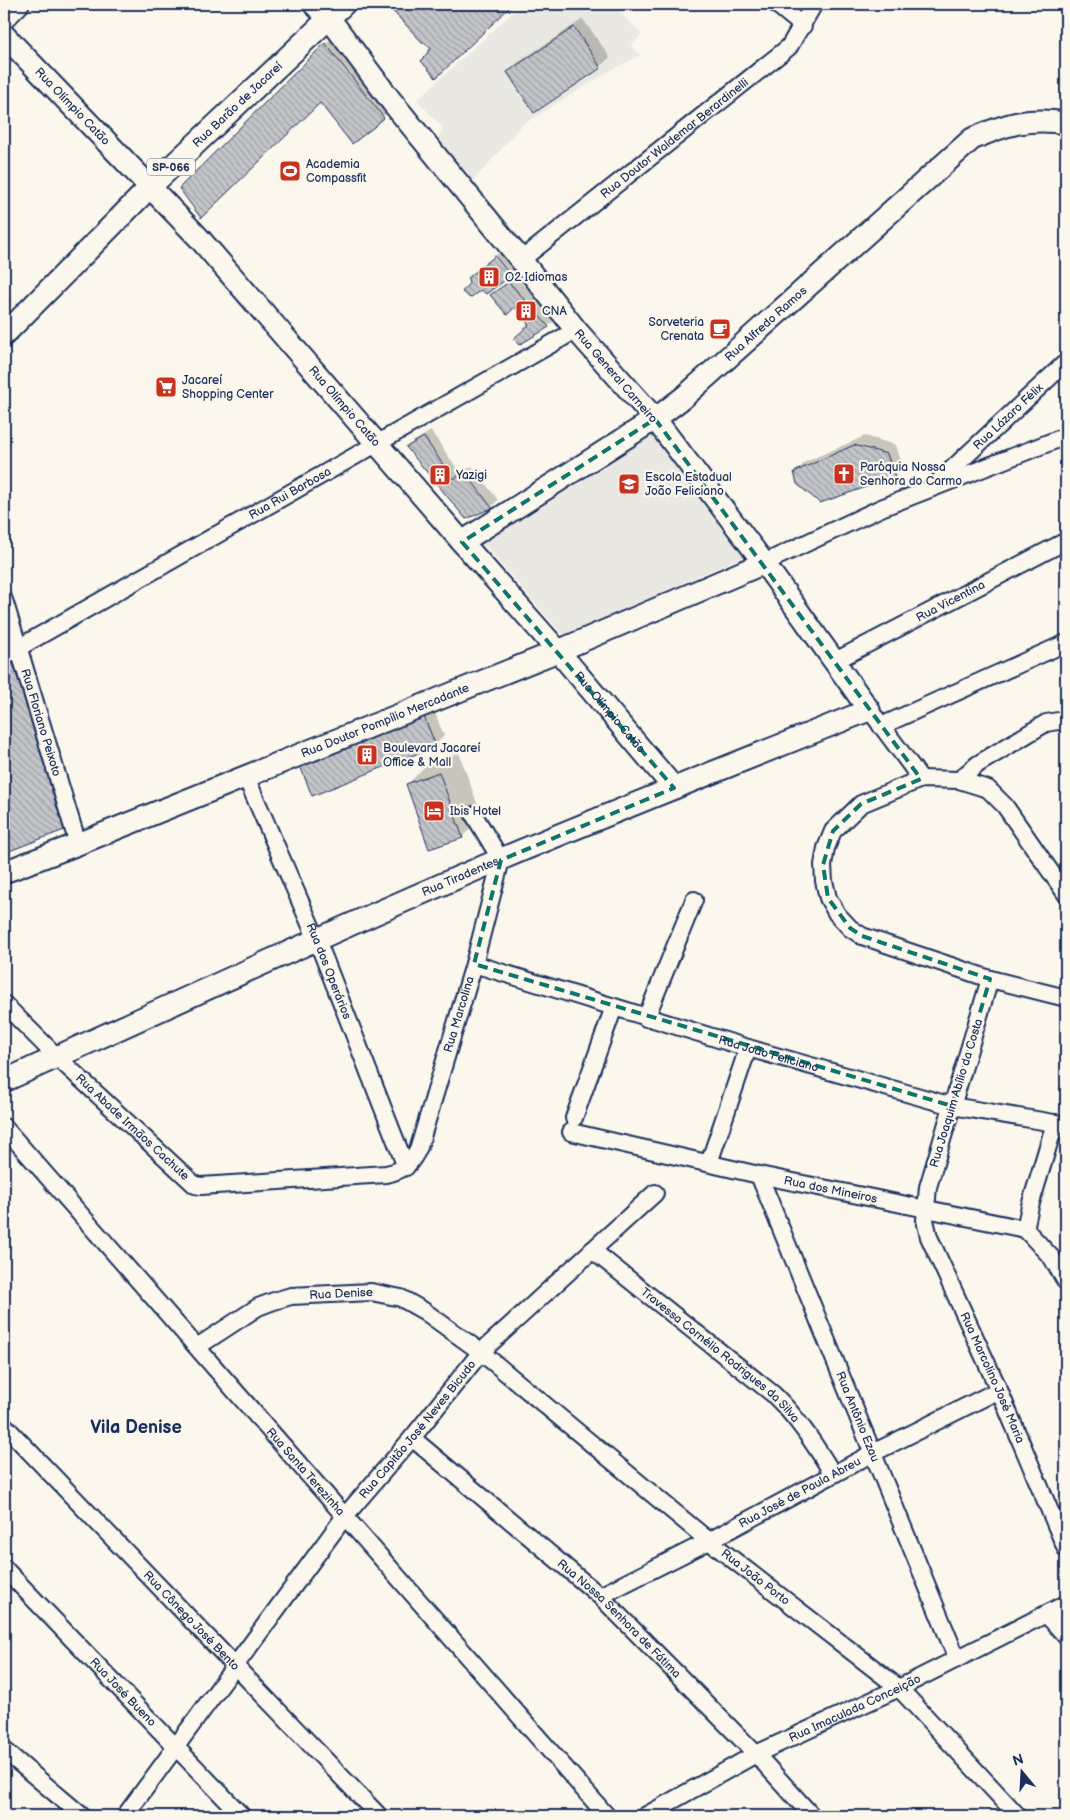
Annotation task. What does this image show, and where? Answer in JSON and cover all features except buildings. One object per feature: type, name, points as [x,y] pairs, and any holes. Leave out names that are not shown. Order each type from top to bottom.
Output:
[{"type":"main road","points":[[4,18],[18,4]]},
{"type":"main road","name":"Rua Barão de Jacareí","points":[[4,335],[329,8]]},
{"type":"main road","name":"Rua General Carneiro","points":[[329,8],[392,102],[576,330],[654,419],[764,563],[875,718]]},
{"type":"main road","name":"Rua Olímpio Catão","points":[[4,35],[199,238],[558,651],[674,788]]},
{"type":"main road","name":"Rua Alfredo Ramos","points":[[462,542],[654,419],[684,397],[972,139],[1005,126],[1029,120],[1048,120],[1066,123]]},
{"type":"main road","name":"Rua Doutor Pompílio Mercadante","points":[[4,872],[558,651],[764,563]]},
{"type":"main road","name":"Rua Tiradentes","points":[[4,1081],[317,940],[501,860],[674,788],[875,718]]},
{"type":"street","points":[[776,4],[803,26]]},
{"type":"street","name":"Rua Doutor Waldemar Berardinelli","points":[[521,260],[789,47],[803,26],[814,4]]},
{"type":"street","name":"Rua Rui Barbosa","points":[[4,656],[576,330]]},
{"type":"street","name":"Rua Lázaro Félix","points":[[931,489],[1064,364]]},
{"type":"street","points":[[764,563],[881,508],[1066,436]]},
{"type":"street","name":"Rua Vicentina","points":[[835,661],[1066,541]]},
{"type":"street","name":"Rua Floriano Peixoto","points":[[4,600],[78,844]]},
{"type":"street","points":[[921,780],[875,718],[1066,643]]},
{"type":"street","points":[[959,780],[978,764],[1046,723],[1058,721],[1066,723]]},
{"type":"street","name":"Rua dos Operários","points":[[246,777],[317,940],[406,1167]]},
{"type":"street","points":[[1066,894],[1006,806],[988,789],[959,780],[921,780],[861,804],[833,831],[826,848],[823,865],[828,898],[837,914],[850,928],[862,936],[990,979],[1066,998]]},
{"type":"street","points":[[474,815],[501,860]]},
{"type":"street","name":"Rua Marcolina","points":[[406,1167],[414,1158],[419,1147],[474,964],[501,860]]},
{"type":"street","points":[[646,1018],[694,900]]},
{"type":"street","name":"Rua João Feliciano","points":[[474,964],[646,1018],[952,1106],[1061,1124]]},
{"type":"street","name":"Rua Joaquim Abílio da Costa","points":[[926,1208],[928,1187],[990,979]]},
{"type":"street","name":"Rua Abade Irmãos Cachute","points":[[4,1004],[57,1057],[193,1184],[198,1186],[386,1174],[406,1167]]},
{"type":"street","name":"Rua dos Mineiros","points":[[614,1007],[573,1125],[709,1164],[1025,1228]]},
{"type":"street","points":[[709,1164],[748,1048]]},
{"type":"street","points":[[1061,1124],[1030,1206],[1025,1228],[1052,1258],[1066,1282]]},
{"type":"street","name":"Rua Santa Terezinha","points":[[4,1127],[607,1816]]},
{"type":"street","name":"Rua Antônio Ezau","points":[[759,1175],[956,1659]]},
{"type":"street","name":"Rua Capitão José Neves Bicudo","points":[[124,1816],[176,1748],[345,1516],[412,1438],[481,1352],[655,1193]]},
{"type":"street","name":"Rua Marcolino José Maria","points":[[926,1208],[925,1220],[929,1237],[999,1390],[1066,1549]]},
{"type":"street","name":"Travessa Cornélio Rodrigues da Silva","points":[[592,1250],[773,1394],[808,1433],[833,1474]]},
{"type":"street","name":"Rua Denise","points":[[197,1347],[258,1307],[274,1300],[291,1296],[371,1292],[401,1298],[481,1352]]},
{"type":"street","name":"Rua João Porto","points":[[481,1352],[709,1541],[899,1688],[1018,1816]]},
{"type":"street","name":"Rua José de Paula Abreu","points":[[600,1596],[709,1541],[873,1453],[999,1390]]},
{"type":"street","name":"Rua Cônego José Bento","points":[[4,1425],[379,1816]]},
{"type":"street","name":"Rua Nossa Senhora de Fátima","points":[[412,1438],[600,1596],[756,1754],[812,1816]]},
{"type":"street","name":"Rua José Bueno","points":[[4,1568],[242,1816]]},
{"type":"street","name":"Rua Imaculada Conceição","points":[[644,1816],[756,1754],[899,1688],[1066,1604]]},
{"type":"street","points":[[1046,1614],[1066,1636]]},
{"type":"street","points":[[4,1750],[82,1816]]},
{"type":"highlighted area","points":[[655,419],[921,779],[861,804],[833,831],[823,865],[828,898],[850,928],[862,936],[990,979],[952,1106],[474,964],[501,860],[674,788],[462,542]]},
{"type":"shaded area","points":[[522,4],[611,4],[642,34],[631,46],[641,55],[615,68],[522,125],[470,185],[437,141],[443,128],[417,100]]},
{"type":"shaded area","name":"Escola Estadual João Feliciano","points":[[651,430],[745,556],[563,635],[479,539]]},
{"type":"place","name":"Academia Compassfit","points":[[290,171]]},
{"type":"place","name":"O2 Idiomas","points":[[489,277]]},
{"type":"place","name":"CNA","points":[[526,311]]},
{"type":"place","name":"Sorveteria Crenata","points":[[720,329]]},
{"type":"place","name":"Jacareí Shopping Center","points":[[166,387]]},
{"type":"place","name":"Paróquia Nossa Senhora do Carmo","points":[[844,474]]},
{"type":"place","name":"Yazigi","points":[[440,475]]},
{"type":"place","name":"Escola Estadual João Feliciano","points":[[629,484]]},
{"type":"place","name":"Boulevard Jacareí Office & Mall","points":[[367,755]]},
{"type":"place","name":"Ibis Hotel","points":[[434,811]]},
{"type":"district","name":"Vila Denise","points":[[136,1427]]}]
